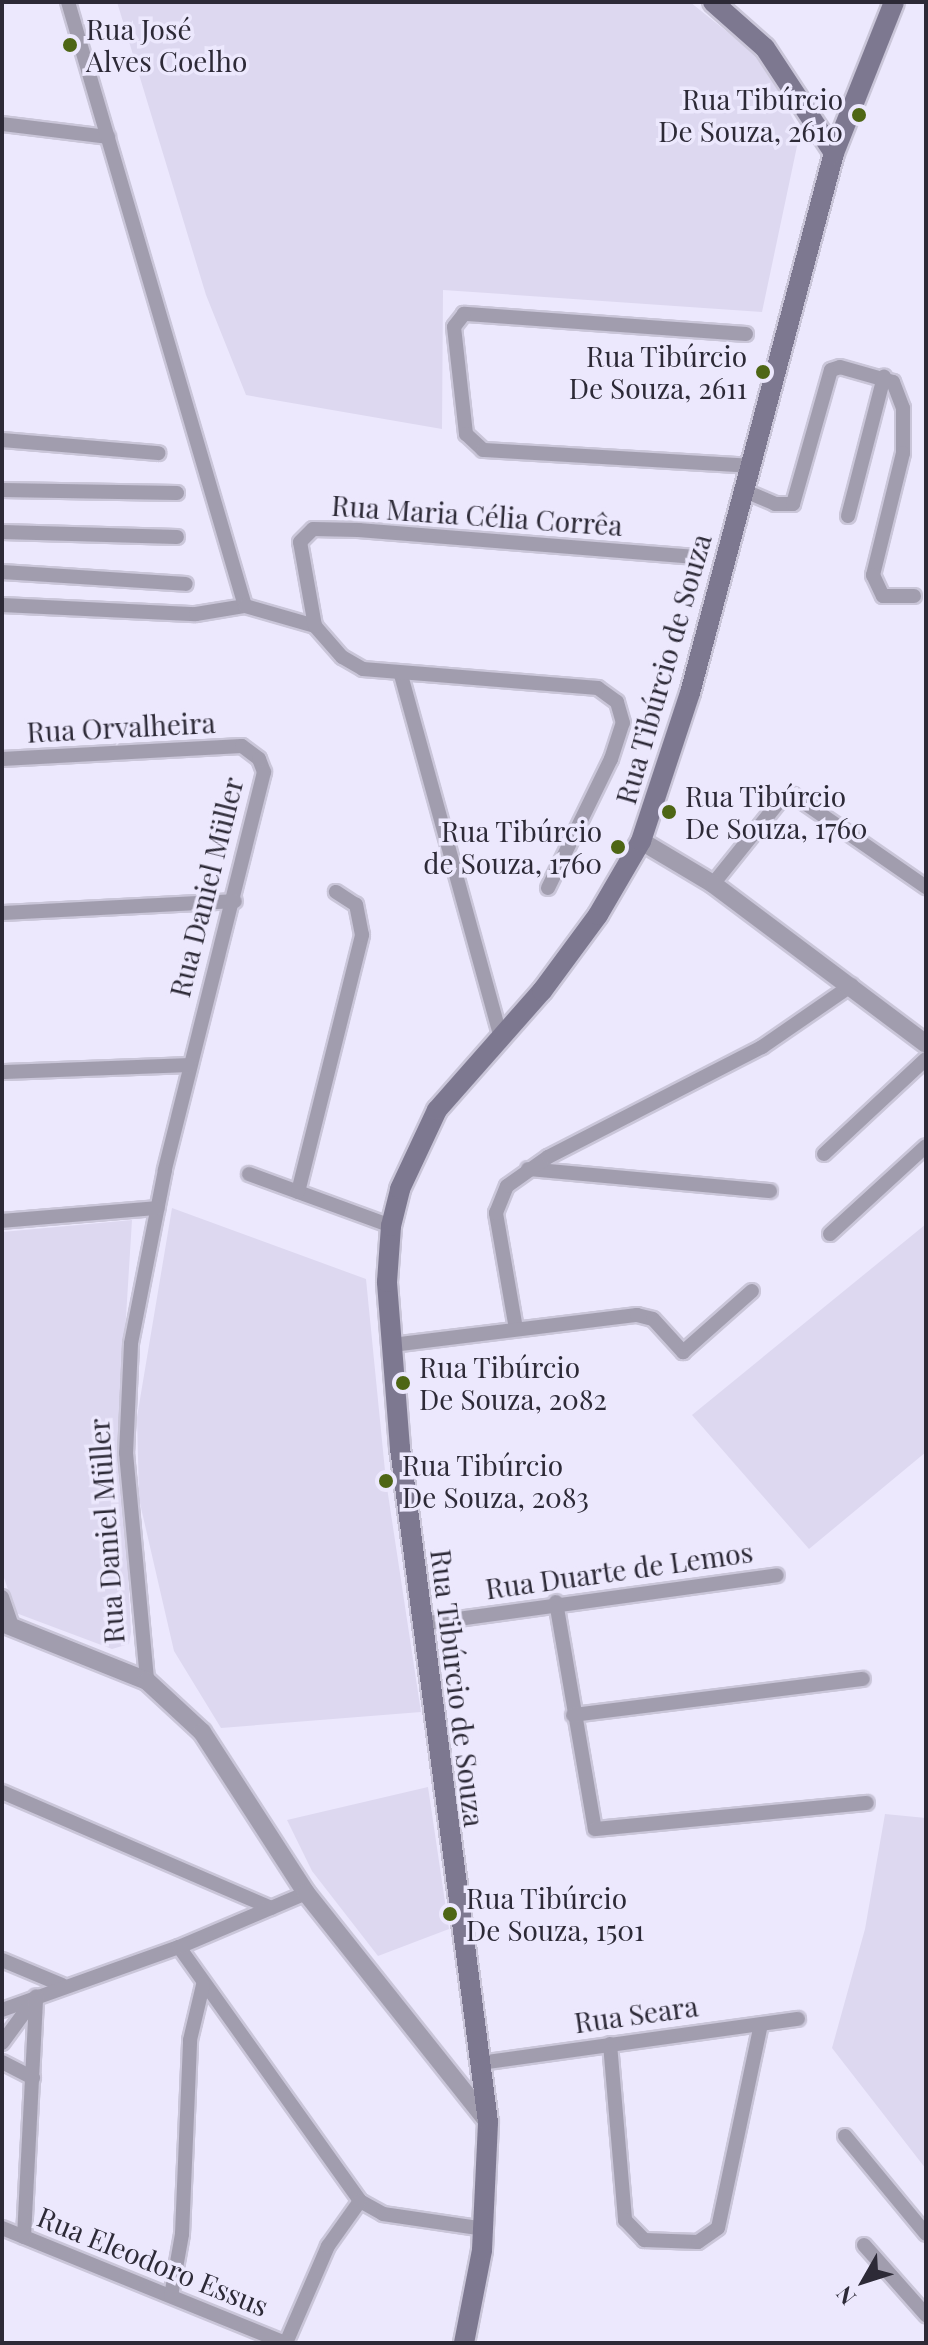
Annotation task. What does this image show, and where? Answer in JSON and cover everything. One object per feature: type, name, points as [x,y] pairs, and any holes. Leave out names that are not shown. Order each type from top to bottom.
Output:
[{"type":"main road","points":[[713,2],[765,48],[834,153]]},
{"type":"main road","name":"Rua Tibúrcio de Souza","points":[[464,2343],[485,2229],[488,2122],[421,1624],[392,1345],[391,1226],[400,1189],[437,1110],[598,915],[641,841],[745,491],[834,153],[894,2]]},
{"type":"street","points":[[68,2],[245,606]]},
{"type":"street","points":[[2,124],[108,137]]},
{"type":"street","points":[[746,334],[464,314],[454,327],[466,434],[483,450],[751,466]]},
{"type":"street","points":[[745,491],[775,504],[793,504],[824,378],[840,367],[884,377],[901,398],[903,453],[874,587],[883,596],[914,596]]},
{"type":"street","points":[[848,516],[884,377]]},
{"type":"street","points":[[2,440],[158,453]]},
{"type":"street","points":[[2,490],[177,493]]},
{"type":"street","name":"Rua Maria Célia Corrêa","points":[[548,888],[611,759],[623,723],[617,702],[598,688],[381,675],[342,657],[315,626],[298,549],[313,529],[695,557]]},
{"type":"street","points":[[2,532],[177,537]]},
{"type":"street","points":[[2,572],[186,584]]},
{"type":"street","points":[[2,605],[196,614],[245,606],[315,626]]},
{"type":"street","points":[[401,675],[500,1035]]},
{"type":"street","name":"Rua Orvalheira","points":[[2,759],[242,746]]},
{"type":"street","name":"Rua Daniel Müller","points":[[242,746],[259,759],[264,772],[235,901],[190,1065],[157,1208],[125,1404],[129,1522],[147,1681],[202,1732],[234,1773],[306,1893],[488,2122]]},
{"type":"street","points":[[713,884],[779,802],[793,795],[926,887]]},
{"type":"street","points":[[641,841],[713,884],[852,985],[926,1044]]},
{"type":"street","points":[[298,1192],[362,935],[356,905],[336,892]]},
{"type":"street","points":[[2,913],[235,901]]},
{"type":"street","points":[[516,1329],[496,1213],[507,1186],[528,1169],[762,1047],[852,985]]},
{"type":"street","points":[[824,1154],[926,1059]]},
{"type":"street","points":[[2,1072],[190,1065]]},
{"type":"street","points":[[830,1234],[926,1146]]},
{"type":"street","points":[[528,1169],[770,1191]]},
{"type":"street","points":[[249,1174],[391,1226]]},
{"type":"street","points":[[2,1221],[157,1208]]},
{"type":"street","points":[[392,1345],[645,1315],[683,1352],[752,1291]]},
{"type":"street","name":"Rua Duarte de Lemos","points":[[421,1624],[556,1602],[777,1575]]},
{"type":"street","points":[[2,1597],[7,1624],[147,1681]]},
{"type":"street","points":[[556,1602],[573,1715],[597,1831],[867,1803]]},
{"type":"street","points":[[573,1715],[863,1679]]},
{"type":"street","points":[[2,1792],[271,1908]]},
{"type":"street","points":[[2,2010],[62,1985],[179,1947],[306,1893]]},
{"type":"street","points":[[179,1947],[203,1985],[360,2201],[383,2214],[485,2229]]},
{"type":"street","points":[[2,1960],[62,1985]]},
{"type":"street","points":[[171,2296],[182,2234],[190,2040],[203,1985]]},
{"type":"street","points":[[2,2043],[36,1996]]},
{"type":"street","points":[[24,2237],[36,1996]]},
{"type":"street","name":"Rua Seara","points":[[480,2063],[798,2019]]},
{"type":"street","points":[[610,2044],[625,2220],[644,2240],[698,2242],[718,2228],[761,2024]]},
{"type":"street","points":[[2,2062],[33,2078]]},
{"type":"street","points":[[845,2136],[926,2234]]},
{"type":"street","points":[[285,2343],[328,2246],[360,2201]]},
{"type":"street","name":"Rua Eleodoro Essus","points":[[2,2228],[285,2343]]},
{"type":"street","points":[[864,2245],[926,2315]]},
{"type":"shaded area","points":[[117,2],[690,2],[761,59],[800,132],[762,312],[443,290],[442,429],[246,395],[206,295]]},
{"type":"shaded area","points":[[172,1208],[366,1279],[386,1481],[421,1712],[221,1728],[174,1651],[139,1499],[137,1417]]},
{"type":"shaded area","points":[[132,1220],[120,1414],[131,1632],[129,1644],[112,1649],[16,1613],[2,1572],[2,1232]]},
{"type":"shaded area","points":[[926,1224],[926,1452],[809,1549],[692,1415]]},
{"type":"shaded area","points":[[428,1787],[449,1929],[378,1956],[312,1871],[287,1820]]},
{"type":"shaded area","points":[[885,1814],[926,1818],[926,2169],[832,2048],[865,1929]]},
{"type":"place","name":"Rua José Alves Coelho","points":[[70,45]]},
{"type":"place","name":"Rua Tibúrcio De Souza, 2610","points":[[859,115]]},
{"type":"place","name":"Rua Tibúrcio De Souza, 2611","points":[[763,372]]},
{"type":"place","name":"Rua Tibúrcio De Souza, 1760","points":[[669,812]]},
{"type":"place","name":"Rua Tibúrcio de Souza, 1760","points":[[618,847]]},
{"type":"place","name":"Rua Tibúrcio De Souza, 2082","points":[[403,1383]]},
{"type":"place","name":"Rua Tibúrcio De Souza, 2083","points":[[386,1481]]},
{"type":"place","name":"Rua Tibúrcio De Souza, 1501","points":[[450,1914]]}]
